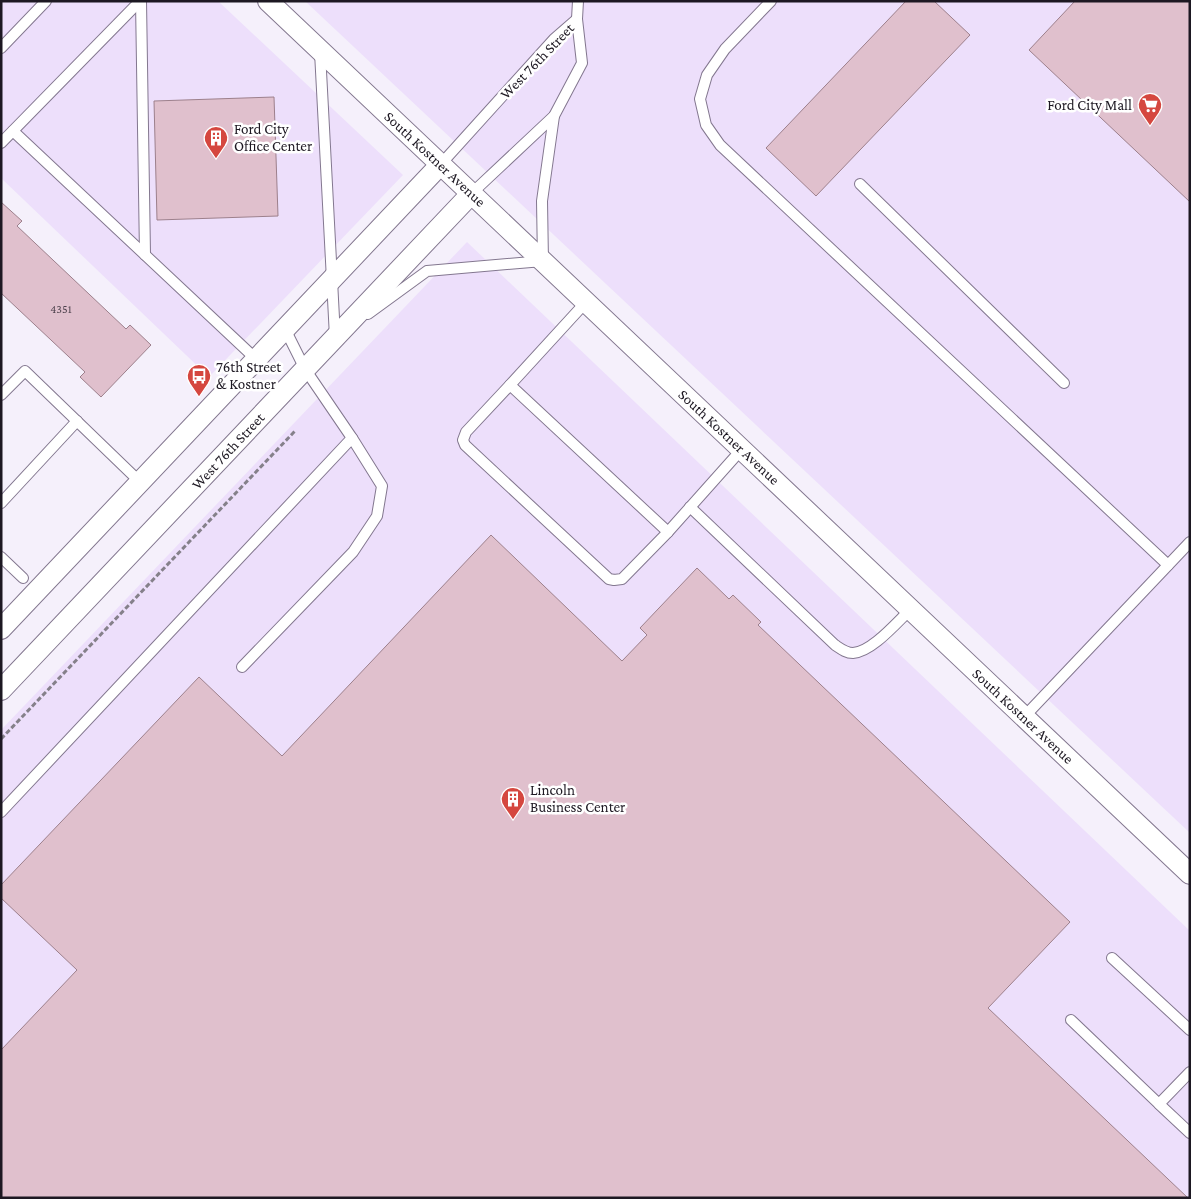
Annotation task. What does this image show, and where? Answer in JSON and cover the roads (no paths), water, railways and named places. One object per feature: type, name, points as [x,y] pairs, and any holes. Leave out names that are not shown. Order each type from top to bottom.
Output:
[{"type":"street","name":"South Kostner Avenue","points":[[268,1],[1190,874]]},
{"type":"street","name":"West 76th Street","points":[[1,629],[441,164]]},
{"type":"street","name":"West 76th Street","points":[[1,690],[472,193]]},
{"type":"lane","points":[[1,48],[46,1]]},
{"type":"lane","points":[[1,143],[141,1]]},
{"type":"lane","points":[[141,1],[144,255]]},
{"type":"lane","points":[[577,19],[578,1]]},
{"type":"lane","points":[[771,1],[725,49],[707,75],[700,98],[706,125],[710,131],[720,145],[1168,566]]},
{"type":"lane","name":"West 76th Street","points":[[472,193],[554,116],[582,63],[577,19]]},
{"type":"lane","name":"West 76th Street","points":[[441,164],[554,39],[577,19]]},
{"type":"lane","points":[[320,50],[335,338]]},
{"type":"lane","points":[[335,338],[427,271],[543,261],[542,201],[554,116]]},
{"type":"lane","points":[[13,131],[256,360]]},
{"type":"lane","points":[[860,184],[1064,384]]},
{"type":"lane","points":[[586,302],[466,432],[463,440],[464,444],[609,578],[614,580],[622,579],[668,532],[742,449]]},
{"type":"lane","points":[[242,667],[353,552],[377,516],[382,486],[305,369],[285,328]]},
{"type":"lane","points":[[1,395],[25,371],[140,482]]},
{"type":"lane","points":[[510,385],[668,532]]},
{"type":"lane","points":[[1,503],[77,421]]},
{"type":"lane","points":[[1,812],[352,438]]},
{"type":"lane","points":[[690,507],[835,645],[846,651],[854,653],[873,645],[911,609]]},
{"type":"lane","points":[[1024,717],[1190,542]]},
{"type":"lane","points":[[1,557],[23,578]]},
{"type":"lane","points":[[1112,958],[1190,1030]]},
{"type":"lane","points":[[1071,1020],[1190,1133]]},
{"type":"lane","points":[[1159,1104],[1190,1072]]},
{"type":"place","name":"Ford City Mall","points":[[1150,126]]},
{"type":"place","name":"Ford City Office Center","points":[[216,159]]},
{"type":"place","name":"76th Street & Kostner","points":[[199,397]]},
{"type":"place","name":"Lincoln Business Center","points":[[513,820]]}]
